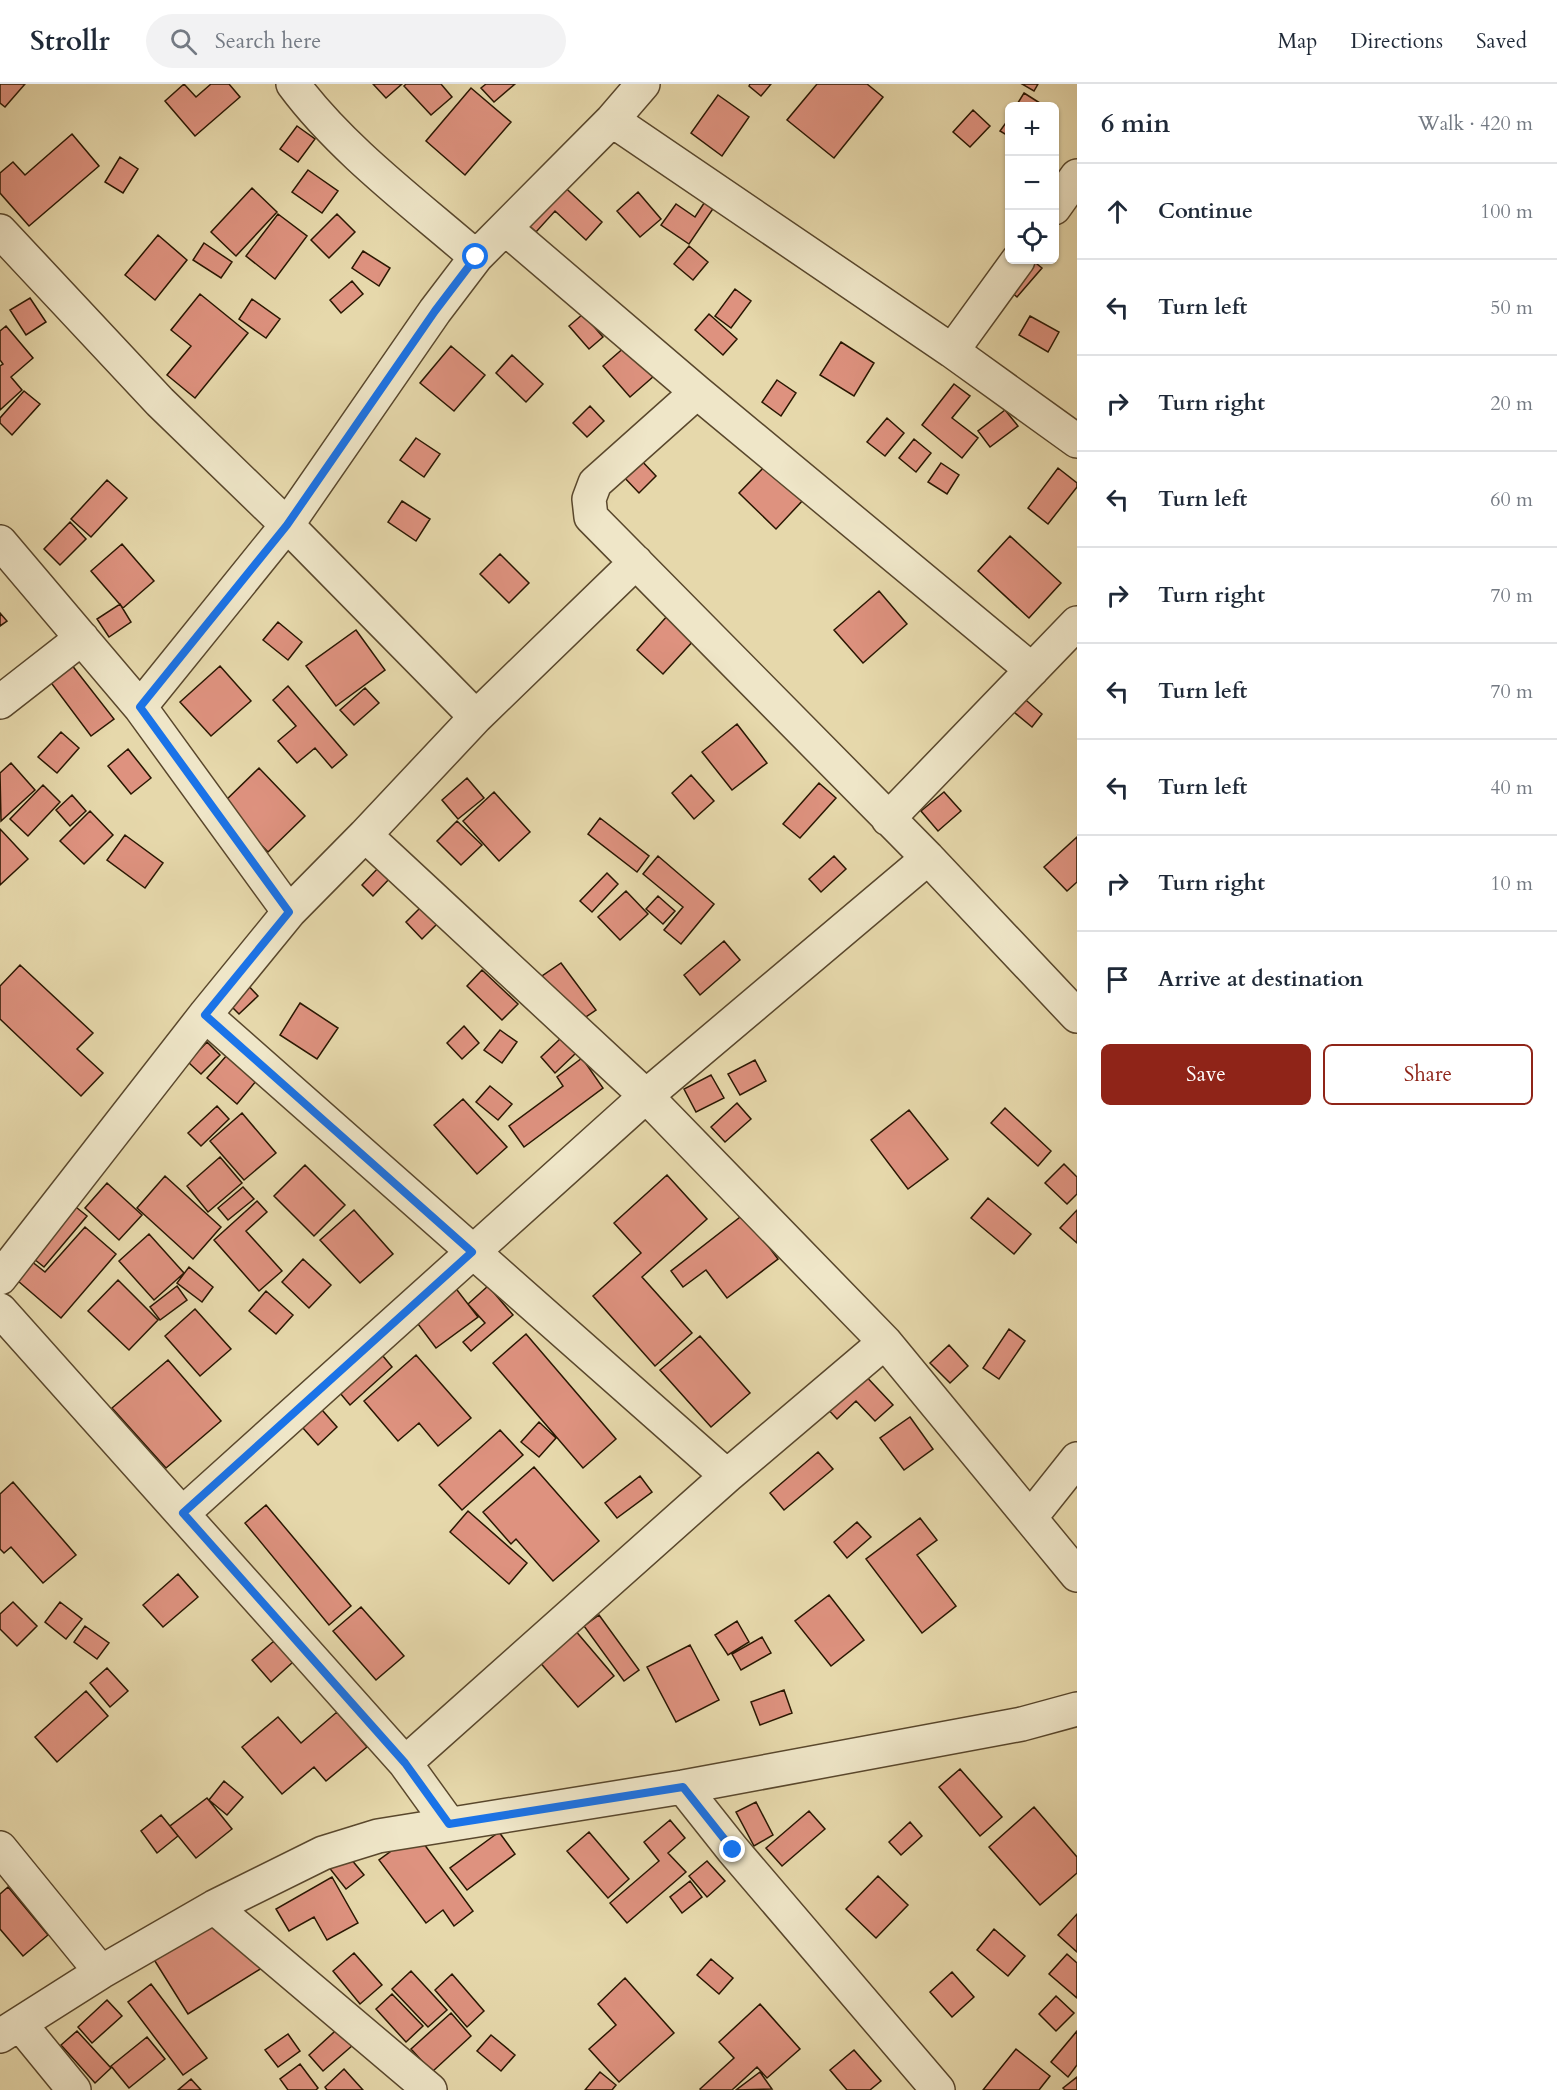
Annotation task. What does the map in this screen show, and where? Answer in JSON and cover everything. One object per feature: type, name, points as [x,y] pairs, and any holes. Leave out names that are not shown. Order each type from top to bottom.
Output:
[{"type":"street","points":[[293,84],[307,103],[356,152],[476,257]]},
{"type":"street","points":[[140,707],[287,525],[435,311],[476,257],[612,120],[643,84]]},
{"type":"street","points":[[612,120],[952,351],[1077,441]]},
{"type":"street","points":[[1059,201],[1077,176]]},
{"type":"street","points":[[505,228],[697,392],[1032,670]]},
{"type":"street","points":[[0,231],[160,402],[287,525],[476,717]]},
{"type":"street","points":[[952,351],[1014,264]]},
{"type":"street","points":[[697,392],[595,483],[589,499],[591,517],[928,858],[1077,1016]]},
{"type":"street","points":[[0,542],[140,707],[289,912]]},
{"type":"street","points":[[0,1278],[205,1015],[289,912],[476,717],[636,562]]},
{"type":"street","points":[[888,819],[1077,623]]},
{"type":"street","points":[[0,702],[82,638]]},
{"type":"street","points":[[365,835],[646,1096],[885,1342],[1077,1575]]},
{"type":"street","points":[[183,1513],[646,1096],[928,858]]},
{"type":"street","points":[[205,1015],[727,1476]]},
{"type":"street","points":[[0,1310],[405,1763],[449,1824]]},
{"type":"street","points":[[405,1763],[727,1476],[885,1342]]},
{"type":"street","points":[[1030,1518],[1077,1459]]},
{"type":"street","points":[[74,2090],[10,2030],[101,1972],[214,1907],[323,1853],[378,1836],[683,1787],[1022,1724],[1077,1708]]},
{"type":"street","points":[[683,1787],[733,1850],[938,2090]]},
{"type":"street","points":[[0,1848],[101,1972]]},
{"type":"street","points":[[214,1907],[430,2090]]},
{"type":"building","points":[[0,84],[25,84],[5,107],[0,103]]},
{"type":"building","points":[[184,84],[196,97],[211,84],[229,84],[240,97],[195,136],[165,101]]},
{"type":"building","points":[[373,84],[402,84],[386,98]]},
{"type":"building","points":[[406,84],[441,84],[452,97],[431,115],[404,86]]},
{"type":"building","points":[[486,84],[515,84],[494,102],[481,88]]},
{"type":"building","points":[[750,84],[771,84],[761,96],[749,86]]},
{"type":"building","points":[[817,84],[867,84],[883,97],[834,158],[787,120]]},
{"type":"building","points":[[1022,84],[1038,84],[1034,91]]},
{"type":"building","points":[[471,88],[511,122],[465,175],[426,141]]},
{"type":"building","points":[[1024,93],[1038,102],[1018,102]]},
{"type":"building","points":[[718,95],[749,117],[722,156],[691,133]]},
{"type":"building","points":[[973,110],[990,126],[970,147],[953,132]]},
{"type":"building","points":[[1005,124],[1005,134],[1000,131]]},
{"type":"building","points":[[297,126],[315,139],[298,162],[280,149]]},
{"type":"building","points":[[72,134],[99,166],[29,226],[0,193],[0,173],[13,162],[25,175]]},
{"type":"building","points":[[120,157],[138,169],[123,193],[105,182]]},
{"type":"building","points":[[308,170],[338,191],[322,213],[292,192]]},
{"type":"building","points":[[555,178],[602,222],[586,240],[555,211],[536,232],[520,217]]},
{"type":"building","points":[[252,188],[277,212],[236,256],[211,232]]},
{"type":"building","points":[[712,191],[721,197],[689,244],[661,225],[676,204],[695,217]]},
{"type":"building","points":[[638,192],[661,219],[640,237],[617,211]]},
{"type":"building","points":[[278,214],[307,236],[275,279],[246,256]]},
{"type":"building","points":[[337,214],[355,232],[329,258],[311,240]]},
{"type":"building","points":[[158,235],[187,260],[155,300],[125,275]]},
{"type":"building","points":[[204,243],[232,262],[221,278],[193,260]]},
{"type":"building","points":[[689,246],[708,262],[693,280],[674,264]]},
{"type":"building","points":[[363,251],[390,268],[379,286],[352,268]]},
{"type":"building","points":[[1027,264],[1037,264],[1042,268],[1017,297],[1001,283]]},
{"type":"building","points":[[352,281],[363,294],[341,313],[330,300]]},
{"type":"building","points":[[735,289],[751,301],[731,328],[715,316]]},
{"type":"building","points":[[200,294],[248,333],[195,398],[167,375],[191,346],[171,330]]},
{"type":"building","points":[[30,298],[46,322],[26,335],[10,310]]},
{"type":"building","points":[[252,299],[280,319],[266,338],[239,319]]},
{"type":"building","points":[[583,314],[603,337],[589,349],[569,326]]},
{"type":"building","points":[[709,314],[737,339],[723,355],[695,330]]},
{"type":"building","points":[[1030,316],[1059,332],[1048,352],[1019,335]]},
{"type":"building","points":[[6,326],[33,358],[11,377],[22,390],[0,410],[0,366],[3,364],[0,360],[0,331]]},
{"type":"building","points":[[841,342],[874,363],[854,396],[820,375]]},
{"type":"building","points":[[451,346],[485,375],[454,411],[420,383]]},
{"type":"building","points":[[626,346],[654,376],[630,397],[603,366]]},
{"type":"building","points":[[512,355],[543,384],[526,402],[496,373]]},
{"type":"building","points":[[777,380],[796,393],[781,416],[762,402]]},
{"type":"building","points":[[954,384],[970,396],[952,418],[978,438],[962,458],[922,425]]},
{"type":"building","points":[[24,391],[40,404],[12,435],[0,423],[0,418]]},
{"type":"building","points":[[590,406],[604,421],[587,437],[573,423]]},
{"type":"building","points":[[1005,410],[1018,426],[990,447],[978,431]]},
{"type":"building","points":[[887,418],[904,433],[885,456],[867,442]]},
{"type":"building","points":[[416,438],[440,454],[424,477],[400,460]]},
{"type":"building","points":[[914,439],[931,453],[916,472],[899,458]]},
{"type":"building","points":[[639,458],[656,476],[639,493],[622,475]]},
{"type":"building","points":[[768,463],[805,498],[776,529],[739,493]]},
{"type":"building","points":[[941,463],[959,475],[947,494],[928,482]]},
{"type":"building","points":[[1058,468],[1077,483],[1077,487],[1048,524],[1028,508]]},
{"type":"building","points":[[107,480],[127,498],[91,537],[71,519]]},
{"type":"building","points":[[402,501],[430,519],[416,541],[388,522]]},
{"type":"building","points":[[70,522],[86,539],[60,565],[44,549]]},
{"type":"building","points":[[1010,536],[1061,583],[1029,618],[978,571]]},
{"type":"building","points":[[122,544],[154,581],[123,608],[91,571]]},
{"type":"building","points":[[500,554],[529,583],[509,603],[480,574]]},
{"type":"building","points":[[879,591],[907,624],[863,663],[834,630]]},
{"type":"building","points":[[120,604],[131,622],[109,637],[97,619]]},
{"type":"building","points":[[0,613],[7,621],[0,626]]},
{"type":"building","points":[[668,615],[695,639],[663,674],[637,650]]},
{"type":"building","points":[[278,622],[302,642],[288,660],[263,640]]},
{"type":"building","points":[[356,630],[385,670],[336,706],[306,666]]},
{"type":"building","points":[[71,664],[114,719],[91,736],[49,680]]},
{"type":"building","points":[[220,666],[251,701],[211,736],[180,702]]},
{"type":"building","points":[[288,686],[347,755],[332,768],[315,748],[297,763],[278,741],[296,726],[273,700]]},
{"type":"building","points":[[365,688],[379,703],[354,725],[340,710]]},
{"type":"building","points":[[1020,695],[1042,714],[1032,727],[1009,708]]},
{"type":"building","points":[[737,724],[767,763],[732,790],[702,752]]},
{"type":"building","points":[[61,732],[79,748],[57,773],[38,757]]},
{"type":"building","points":[[128,749],[151,778],[131,794],[108,766]]},
{"type":"building","points":[[11,763],[35,790],[1,821],[0,773]]},
{"type":"building","points":[[259,768],[305,816],[268,852],[222,804]]},
{"type":"building","points":[[691,775],[714,801],[694,819],[672,793]]},
{"type":"building","points":[[467,778],[484,798],[458,819],[442,800]]},
{"type":"building","points":[[819,783],[836,798],[800,838],[783,824]]},
{"type":"building","points":[[43,785],[60,802],[28,836],[10,819]]},
{"type":"building","points":[[494,792],[530,832],[499,861],[463,821]]},
{"type":"building","points":[[944,792],[961,811],[938,831],[921,811]]},
{"type":"building","points":[[72,795],[86,811],[70,826],[56,810]]},
{"type":"building","points":[[90,811],[113,835],[84,864],[60,841]]},
{"type":"building","points":[[600,818],[649,856],[637,872],[588,834]]},
{"type":"building","points":[[457,821],[482,845],[461,865],[437,841]]},
{"type":"building","points":[[0,829],[28,859],[0,885]]},
{"type":"building","points":[[125,835],[163,863],[145,888],[107,860]]},
{"type":"building","points":[[1077,837],[1077,882],[1067,891],[1044,867]]},
{"type":"building","points":[[658,856],[714,904],[681,944],[664,930],[683,907],[643,874]]},
{"type":"building","points":[[834,856],[846,869],[821,892],[809,879]]},
{"type":"building","points":[[380,866],[391,877],[373,896],[362,885]]},
{"type":"building","points":[[607,873],[618,884],[592,912],[580,901]]},
{"type":"building","points":[[626,891],[648,914],[620,940],[598,917]]},
{"type":"building","points":[[658,896],[675,911],[663,924],[646,909]]},
{"type":"building","points":[[422,906],[438,923],[422,939],[406,922]]},
{"type":"building","points":[[724,941],[740,960],[700,995],[684,975]]},
{"type":"building","points":[[561,963],[596,1010],[577,1023],[542,976]]},
{"type":"building","points":[[20,965],[93,1033],[77,1049],[103,1073],[81,1096],[0,1019],[0,986]]},
{"type":"building","points":[[482,970],[518,1004],[502,1020],[467,986]]},
{"type":"building","points":[[244,981],[258,996],[239,1014],[225,1000]]},
{"type":"building","points":[[300,1003],[338,1028],[317,1059],[280,1035]]},
{"type":"building","points":[[464,1026],[479,1043],[462,1059],[447,1043]]},
{"type":"building","points":[[500,1030],[517,1042],[502,1063],[484,1050]]},
{"type":"building","points":[[561,1038],[576,1053],[555,1073],[541,1057]]},
{"type":"building","points":[[207,1042],[220,1055],[201,1074],[188,1062]]},
{"type":"building","points":[[227,1055],[257,1080],[237,1104],[207,1078]]},
{"type":"building","points":[[582,1058],[603,1088],[524,1147],[509,1126],[563,1086],[557,1077]]},
{"type":"building","points":[[755,1060],[766,1081],[740,1095],[728,1074]]},
{"type":"building","points":[[711,1075],[724,1098],[696,1112],[684,1089]]},
{"type":"building","points":[[490,1086],[512,1104],[498,1120],[476,1102]]},
{"type":"building","points":[[463,1099],[507,1147],[477,1174],[434,1125]]},
{"type":"building","points":[[737,1103],[751,1119],[725,1142],[711,1127]]},
{"type":"building","points":[[217,1106],[229,1119],[201,1146],[188,1133]]},
{"type":"building","points":[[1005,1108],[1051,1151],[1038,1166],[991,1123]]},
{"type":"building","points":[[909,1110],[948,1159],[908,1189],[871,1140]]},
{"type":"building","points":[[242,1113],[276,1153],[244,1180],[210,1141]]},
{"type":"building","points":[[220,1157],[242,1183],[208,1212],[187,1186]]},
{"type":"building","points":[[1064,1164],[1077,1177],[1077,1194],[1067,1204],[1045,1183]]},
{"type":"building","points":[[305,1165],[345,1205],[314,1236],[274,1196]]},
{"type":"building","points":[[667,1175],[707,1219],[642,1277],[692,1333],[655,1366],[593,1296],[641,1253],[614,1223]]},
{"type":"building","points":[[165,1176],[221,1227],[193,1259],[137,1208]]},
{"type":"building","points":[[107,1183],[142,1215],[119,1240],[85,1208]]},
{"type":"building","points":[[243,1187],[254,1199],[228,1220],[218,1208]]},
{"type":"building","points":[[988,1198],[1031,1234],[1014,1254],[971,1218]]},
{"type":"building","points":[[66,1199],[87,1216],[44,1267],[24,1251]]},
{"type":"building","points":[[257,1201],[267,1212],[246,1231],[282,1271],[259,1291],[214,1240]]},
{"type":"building","points":[[354,1210],[393,1254],[360,1283],[320,1240]]},
{"type":"building","points":[[1077,1210],[1077,1243],[1060,1228]]},
{"type":"building","points":[[744,1214],[778,1259],[727,1298],[706,1270],[683,1287],[671,1271]]},
{"type":"building","points":[[85,1227],[116,1254],[61,1318],[11,1275],[26,1257],[45,1272]]},
{"type":"building","points":[[149,1234],[184,1273],[154,1300],[119,1261]]},
{"type":"building","points":[[303,1259],[331,1285],[309,1308],[282,1282]]},
{"type":"building","points":[[189,1267],[213,1287],[202,1302],[177,1283]]},
{"type":"building","points":[[447,1277],[478,1317],[436,1348],[406,1308]]},
{"type":"building","points":[[118,1280],[158,1320],[129,1350],[88,1311]]},
{"type":"building","points":[[177,1286],[187,1300],[160,1320],[150,1307]]},
{"type":"building","points":[[488,1286],[513,1315],[471,1351],[463,1342],[485,1323],[468,1304]]},
{"type":"building","points":[[266,1291],[293,1315],[276,1334],[249,1311]]},
{"type":"building","points":[[195,1309],[231,1349],[200,1376],[165,1336]]},
{"type":"building","points":[[1009,1329],[1025,1341],[999,1379],[983,1368]]},
{"type":"building","points":[[526,1334],[616,1439],[583,1468],[493,1363]]},
{"type":"building","points":[[700,1336],[750,1393],[711,1427],[660,1370]]},
{"type":"building","points":[[949,1345],[968,1366],[950,1383],[930,1363]]},
{"type":"building","points":[[378,1350],[392,1367],[350,1405],[335,1387]]},
{"type":"building","points":[[416,1355],[471,1418],[438,1446],[419,1423],[398,1441],[364,1401]]},
{"type":"building","points":[[168,1360],[221,1421],[166,1468],[112,1408]]},
{"type":"building","points":[[861,1371],[893,1405],[875,1421],[856,1401],[837,1419],[824,1405]]},
{"type":"building","points":[[315,1402],[337,1427],[318,1445],[295,1419]]},
{"type":"building","points":[[910,1417],[933,1449],[904,1470],[880,1438]]},
{"type":"building","points":[[539,1422],[556,1438],[539,1457],[521,1442]]},
{"type":"building","points":[[500,1430],[523,1455],[462,1510],[439,1485]]},
{"type":"building","points":[[818,1452],[833,1469],[784,1510],[770,1493]]},
{"type":"building","points":[[534,1467],[599,1541],[553,1581],[516,1539],[511,1544],[483,1512]]},
{"type":"building","points":[[640,1476],[652,1492],[617,1518],[605,1503]]},
{"type":"building","points":[[13,1482],[76,1555],[43,1583],[11,1547],[4,1553],[0,1549],[0,1494]]},
{"type":"building","points":[[266,1505],[351,1606],[329,1625],[245,1523]]},
{"type":"building","points":[[468,1511],[527,1563],[509,1584],[450,1532]]},
{"type":"building","points":[[920,1518],[937,1540],[917,1555],[956,1606],[922,1633],[866,1559]]},
{"type":"building","points":[[857,1522],[871,1537],[847,1558],[834,1542]]},
{"type":"building","points":[[178,1574],[198,1597],[163,1627],[143,1605]]},
{"type":"building","points":[[829,1595],[864,1640],[831,1666],[795,1621]]},
{"type":"building","points":[[13,1602],[37,1626],[17,1646],[0,1629],[0,1614]]},
{"type":"building","points":[[60,1602],[82,1619],[66,1639],[45,1622]]},
{"type":"building","points":[[361,1607],[404,1656],[376,1680],[333,1631]]},
{"type":"building","points":[[599,1615],[639,1670],[624,1681],[584,1626]]},
{"type":"building","points":[[737,1621],[749,1642],[728,1655],[715,1635]]},
{"type":"building","points":[[85,1626],[109,1643],[97,1659],[74,1642]]},
{"type":"building","points":[[574,1629],[614,1676],[578,1707],[538,1660]]},
{"type":"building","points":[[762,1637],[771,1653],[741,1670],[732,1654]]},
{"type":"building","points":[[274,1641],[293,1662],[271,1682],[252,1660]]},
{"type":"building","points":[[690,1645],[719,1700],[676,1722],[647,1667]]},
{"type":"building","points":[[107,1668],[128,1691],[110,1707],[90,1683]]},
{"type":"building","points":[[784,1690],[792,1713],[760,1725],[751,1702]]},
{"type":"building","points":[[86,1691],[108,1716],[57,1762],[35,1737]]},
{"type":"building","points":[[337,1712],[367,1747],[326,1781],[314,1767],[282,1794],[242,1747],[278,1717],[301,1743]]},
{"type":"building","points":[[960,1769],[1002,1817],[980,1836],[939,1787]]},
{"type":"building","points":[[224,1781],[243,1797],[227,1815],[209,1800]]},
{"type":"building","points":[[207,1798],[232,1829],[196,1858],[170,1826]]},
{"type":"building","points":[[756,1802],[773,1835],[754,1846],[736,1812]]},
{"type":"building","points":[[1034,1807],[1077,1857],[1077,1873],[1040,1905],[989,1847]]},
{"type":"building","points":[[809,1811],[825,1829],[782,1866],[766,1848]]},
{"type":"building","points":[[161,1815],[178,1836],[157,1853],[141,1831]]},
{"type":"building","points":[[670,1820],[685,1838],[668,1853],[686,1872],[627,1923],[610,1903],[659,1861],[644,1842]]},
{"type":"building","points":[[910,1822],[922,1836],[901,1855],[889,1842]]},
{"type":"building","points":[[499,1832],[515,1854],[467,1890],[450,1868]]},
{"type":"building","points":[[589,1832],[629,1879],[608,1898],[567,1851]]},
{"type":"building","points":[[416,1833],[473,1911],[454,1926],[443,1910],[426,1923],[379,1860]]},
{"type":"building","points":[[338,1843],[364,1875],[346,1889],[320,1856]]},
{"type":"building","points":[[707,1861],[725,1881],[707,1897],[689,1876]]},
{"type":"building","points":[[878,1876],[908,1905],[876,1938],[846,1909]]},
{"type":"building","points":[[332,1877],[358,1923],[327,1940],[314,1917],[289,1931],[276,1909]]},
{"type":"building","points":[[690,1881],[702,1897],[682,1913],[670,1897]]},
{"type":"building","points":[[8,1887],[48,1935],[23,1956],[0,1929],[0,1894]]},
{"type":"building","points":[[227,1912],[262,1968],[188,2014],[153,1958]]},
{"type":"building","points":[[1077,1914],[1077,1952],[1058,1935]]},
{"type":"building","points":[[994,1929],[1025,1956],[1008,1976],[977,1950]]},
{"type":"building","points":[[354,1953],[382,1985],[360,2004],[333,1971]]},
{"type":"building","points":[[1067,1954],[1077,1963],[1077,1998],[1049,1974]]},
{"type":"building","points":[[711,1959],[733,1978],[719,1994],[697,1975]]},
{"type":"building","points":[[411,1971],[447,2010],[428,2027],[392,1989]]},
{"type":"building","points":[[952,1972],[974,1997],[952,2017],[930,1992]]},
{"type":"building","points":[[452,1974],[484,2011],[467,2027],[435,1990]]},
{"type":"building","points":[[625,1978],[674,2033],[619,2082],[589,2049],[616,2025],[598,2004]]},
{"type":"building","points":[[151,1984],[207,2058],[183,2075],[128,2002]]},
{"type":"building","points":[[392,1994],[423,2026],[406,2042],[376,2009]]},
{"type":"building","points":[[1056,1996],[1074,2013],[1056,2031],[1039,2014]]},
{"type":"building","points":[[107,2000],[122,2016],[92,2043],[78,2027]]},
{"type":"building","points":[[760,2004],[800,2049],[767,2078],[757,2067],[732,2090],[701,2090],[734,2058],[719,2042]]},
{"type":"building","points":[[451,2013],[471,2036],[432,2072],[411,2049]]},
{"type":"building","points":[[345,2022],[360,2039],[323,2071],[309,2055]]},
{"type":"building","points":[[77,2031],[111,2068],[95,2083],[61,2045]]},
{"type":"building","points":[[1077,2031],[1077,2065],[1068,2077],[1051,2062]]},
{"type":"building","points":[[288,2034],[300,2051],[278,2067],[265,2050]]},
{"type":"building","points":[[491,2035],[515,2055],[501,2071],[477,2051]]},
{"type":"building","points":[[147,2037],[165,2059],[129,2088],[111,2066]]},
{"type":"building","points":[[1016,2049],[1050,2076],[1039,2090],[983,2090]]},
{"type":"building","points":[[854,2050],[881,2081],[870,2090],[847,2090],[830,2070]]},
{"type":"building","points":[[300,2064],[318,2088],[316,2090],[288,2090],[280,2079]]},
{"type":"building","points":[[344,2069],[363,2090],[327,2090],[325,2087]]},
{"type":"building","points":[[600,2072],[616,2085],[612,2090],[585,2090]]},
{"type":"building","points":[[760,2072],[772,2089],[736,2090]]},
{"type":"building","points":[[1077,2077],[1077,2090],[1063,2088]]},
{"type":"building","points":[[191,2079],[201,2090],[178,2090]]},
{"type":"route","points":[[476,257],[435,311],[287,525],[140,707],[289,912],[205,1015],[472,1252],[183,1513],[405,1763],[449,1824],[683,1787],[733,1850]]}]
